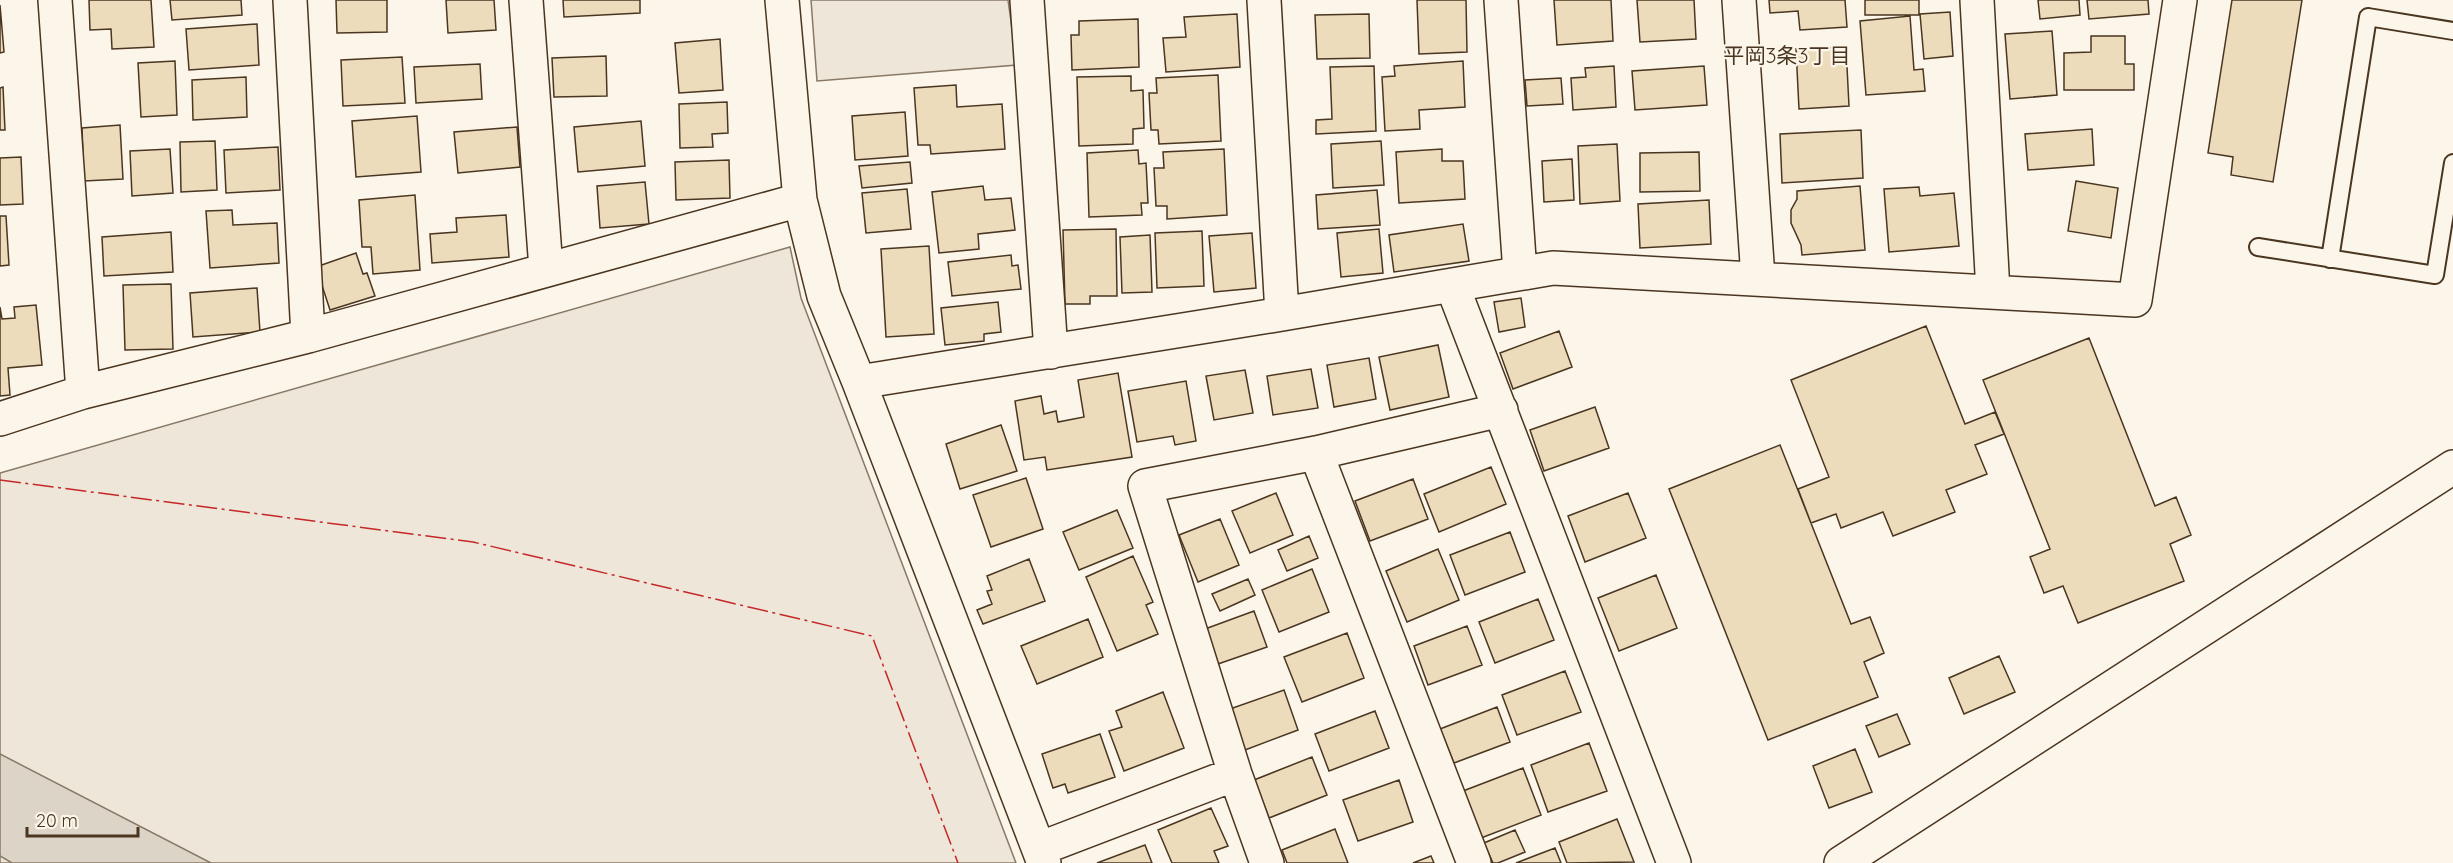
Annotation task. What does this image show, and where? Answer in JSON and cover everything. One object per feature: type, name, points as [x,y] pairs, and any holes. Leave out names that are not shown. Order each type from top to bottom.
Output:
[{"type":"street","points":[[55,0],[83,392]]},
{"type":"street","points":[[290,0],[308,336]]},
{"type":"street","points":[[526,0],[546,269]]},
{"type":"street","points":[[782,0],[800,200],[824,296],[860,382],[1041,856],[1235,774]]},
{"type":"street","points":[[1027,0],[1051,352]]},
{"type":"street","points":[[1264,0],[1282,314]]},
{"type":"street","points":[[1501,0],[1520,273]]},
{"type":"street","points":[[1739,0],[1758,278]]},
{"type":"street","points":[[1977,0],[1993,292]]},
{"type":"street","points":[[860,382],[1553,268],[2136,300],[2180,0]]},
{"type":"street","points":[[0,419],[83,392],[308,336],[800,200]]},
{"type":"street","points":[[1452,285],[1674,863]]},
{"type":"street","points":[[1267,863],[1235,774],[1145,486],[1316,453],[1501,410]]},
{"type":"street","points":[[1316,453],[1474,863]]},
{"type":"street","points":[[1841,863],[2453,467]]},
{"type":"lane","points":[[2330,259],[2368,17],[2453,31]]},
{"type":"lane","points":[[2258,247],[2435,275],[2450,197],[2453,163]]},
{"type":"shaded area","points":[[811,0],[1008,0],[1017,65],[817,81]]},
{"type":"shaded area","points":[[790,247],[801,298],[1016,863],[0,863],[0,473]]},
{"type":"shaded area","points":[[0,754],[211,863],[12,863],[0,856]]},
{"type":"building","points":[[89,0],[151,0],[154,47],[112,49],[111,29],[90,30]]},
{"type":"building","points":[[170,0],[241,0],[242,15],[172,20]]},
{"type":"building","points":[[336,0],[387,0],[387,32],[337,33]]},
{"type":"building","points":[[446,0],[494,0],[496,30],[448,33]]},
{"type":"building","points":[[563,0],[640,0],[640,13],[564,17]]},
{"type":"building","points":[[1417,0],[1466,0],[1467,52],[1419,54]]},
{"type":"building","points":[[1554,0],[1611,0],[1613,41],[1557,45]]},
{"type":"building","points":[[1637,0],[1694,0],[1696,39],[1640,42]]},
{"type":"building","points":[[1769,0],[1845,0],[1847,27],[1800,30],[1798,11],[1770,13]]},
{"type":"building","points":[[1865,0],[1919,0],[1919,15],[1865,15]]},
{"type":"building","points":[[2038,0],[2079,0],[2080,15],[2040,19]]},
{"type":"building","points":[[2087,0],[2148,0],[2149,14],[2089,19]]},
{"type":"building","points":[[2232,0],[2302,0],[2273,182],[2231,175],[2233,157],[2208,153]]},
{"type":"building","points":[[0,5],[4,52],[0,53]]},
{"type":"building","points":[[1950,12],[1953,56],[1924,59],[1920,14]]},
{"type":"building","points":[[1237,14],[1240,67],[1166,72],[1163,38],[1186,37],[1184,17]]},
{"type":"building","points":[[1369,14],[1370,58],[1317,59],[1315,15]]},
{"type":"building","points":[[1910,16],[1914,70],[1923,69],[1925,91],[1866,95],[1860,21]]},
{"type":"building","points":[[1138,19],[1139,67],[1072,70],[1071,35],[1079,35],[1079,21]]},
{"type":"building","points":[[257,24],[259,65],[189,70],[186,29]]},
{"type":"building","points":[[2052,31],[2057,95],[2010,99],[2005,34]]},
{"type":"building","points":[[2091,36],[2125,36],[2125,64],[2134,64],[2134,90],[2064,90],[2064,53],[2091,52]]},
{"type":"building","points":[[720,39],[723,90],[679,93],[675,43]]},
{"type":"building","points":[[1846,47],[1849,106],[1799,109],[1796,49]]},
{"type":"building","points":[[606,56],[607,96],[554,97],[552,58]]},
{"type":"building","points":[[402,57],[405,103],[343,106],[341,60]]},
{"type":"building","points":[[175,61],[177,115],[141,117],[138,63]]},
{"type":"building","points":[[1463,61],[1465,107],[1419,110],[1420,129],[1385,131],[1382,77],[1395,76],[1394,66]]},
{"type":"building","points":[[480,64],[482,99],[416,103],[414,67]]},
{"type":"building","points":[[1374,66],[1376,131],[1316,134],[1316,120],[1332,119],[1330,67]]},
{"type":"building","points":[[1614,66],[1616,107],[1573,110],[1571,78],[1586,77],[1585,68]]},
{"type":"building","points":[[1704,66],[1707,105],[1635,110],[1632,71]]},
{"type":"building","points":[[1218,75],[1221,141],[1159,144],[1158,130],[1151,130],[1149,93],[1157,93],[1156,78]]},
{"type":"building","points":[[1131,76],[1131,91],[1143,90],[1144,128],[1133,129],[1133,144],[1079,146],[1077,77]]},
{"type":"building","points":[[246,77],[247,117],[193,120],[192,80]]},
{"type":"building","points":[[1561,78],[1563,104],[1527,106],[1525,80]]},
{"type":"building","points":[[956,85],[957,107],[1002,104],[1005,149],[931,154],[930,145],[918,145],[914,88]]},
{"type":"building","points":[[3,87],[5,130],[0,130],[0,88]]},
{"type":"building","points":[[727,102],[728,133],[712,134],[713,147],[680,148],[679,104]]},
{"type":"building","points":[[905,112],[908,156],[855,160],[852,116]]},
{"type":"building","points":[[417,116],[421,172],[356,177],[352,121]]},
{"type":"building","points":[[641,121],[645,166],[578,172],[574,127]]},
{"type":"building","points":[[120,125],[123,179],[84,181],[82,128]]},
{"type":"building","points":[[517,127],[520,167],[458,173],[454,132]]},
{"type":"building","points":[[2092,129],[2094,165],[2028,170],[2025,134]]},
{"type":"building","points":[[1861,130],[1863,178],[1782,183],[1780,134]]},
{"type":"building","points":[[215,141],[217,190],[181,192],[180,142]]},
{"type":"building","points":[[1381,141],[1384,185],[1333,188],[1331,144]]},
{"type":"building","points":[[1617,144],[1620,201],[1580,204],[1578,146]]},
{"type":"building","points":[[278,147],[280,190],[226,193],[224,150]]},
{"type":"building","points":[[170,149],[173,193],[132,196],[130,151]]},
{"type":"building","points":[[1224,149],[1227,215],[1167,219],[1167,206],[1156,206],[1154,168],[1164,168],[1163,152]]},
{"type":"building","points":[[1442,149],[1442,161],[1463,161],[1465,199],[1399,203],[1396,152]]},
{"type":"building","points":[[1138,150],[1139,164],[1146,163],[1148,203],[1141,203],[1142,215],[1089,217],[1087,153]]},
{"type":"building","points":[[1699,152],[1700,191],[1640,192],[1640,153]]},
{"type":"building","points":[[21,157],[23,204],[0,205],[0,158]]},
{"type":"building","points":[[1572,159],[1574,200],[1544,202],[1542,161]]},
{"type":"building","points":[[729,160],[730,198],[676,200],[675,162]]},
{"type":"building","points":[[910,162],[912,183],[862,188],[859,166]]},
{"type":"building","points":[[2076,181],[2118,188],[2111,238],[2068,231]]},
{"type":"building","points":[[645,182],[649,224],[600,228],[597,186]]},
{"type":"building","points":[[983,186],[985,200],[1011,198],[1015,230],[978,234],[979,249],[939,253],[932,192]]},
{"type":"building","points":[[1860,186],[1865,250],[1802,255],[1801,245],[1791,223],[1791,210],[1797,199],[1797,191]]},
{"type":"building","points":[[1919,187],[1920,196],[1954,193],[1959,246],[1889,252],[1884,189]]},
{"type":"building","points":[[907,189],[911,229],[866,233],[862,193]]},
{"type":"building","points":[[1377,190],[1380,225],[1318,229],[1316,195]]},
{"type":"building","points":[[415,195],[420,270],[373,274],[371,247],[362,247],[359,200]]},
{"type":"building","points":[[1709,200],[1711,244],[1640,248],[1638,204]]},
{"type":"building","points":[[232,210],[233,225],[277,223],[279,263],[210,268],[206,211]]},
{"type":"building","points":[[506,215],[509,257],[432,263],[430,234],[457,232],[456,218]]},
{"type":"building","points":[[0,216],[6,216],[9,265],[0,266]]},
{"type":"building","points":[[1463,224],[1469,261],[1394,272],[1389,235]]},
{"type":"building","points":[[1116,229],[1117,296],[1090,296],[1090,304],[1065,304],[1063,230]]},
{"type":"building","points":[[1379,229],[1383,273],[1341,277],[1337,233]]},
{"type":"building","points":[[1202,231],[1204,286],[1157,288],[1155,233]]},
{"type":"building","points":[[171,232],[173,272],[104,276],[102,237]]},
{"type":"building","points":[[1252,233],[1256,288],[1214,292],[1209,236]]},
{"type":"building","points":[[1150,235],[1152,292],[1122,293],[1120,237]]},
{"type":"building","points":[[929,246],[934,334],[886,337],[881,249]]},
{"type":"building","points":[[356,253],[363,274],[367,273],[375,296],[330,310],[316,267]]},
{"type":"building","points":[[1011,255],[1012,266],[1018,265],[1021,289],[952,296],[948,262]]},
{"type":"building","points":[[171,284],[173,349],[125,350],[123,285]]},
{"type":"building","points":[[257,288],[260,332],[193,337],[190,293]]},
{"type":"building","points":[[1521,298],[1525,327],[1499,332],[1494,302]]},
{"type":"building","points":[[998,302],[1001,332],[984,334],[984,341],[945,345],[941,308]]},
{"type":"building","points":[[36,305],[42,365],[8,368],[10,395],[0,396],[0,307],[2,319],[15,318],[14,307]]},
{"type":"building","points":[[1926,326],[1965,424],[1995,412],[2004,434],[1975,445],[1987,474],[1946,490],[1955,512],[1893,536],[1883,512],[1841,528],[1836,514],[1811,523],[1798,489],[1829,477],[1791,380]]},
{"type":"building","points":[[1559,331],[1572,367],[1513,389],[1500,353]]},
{"type":"building","points":[[2089,338],[2155,506],[2176,497],[2191,535],[2170,544],[2184,581],[2078,623],[2063,586],[2044,593],[2030,557],[2050,549],[1983,380]]},
{"type":"building","points":[[1438,345],[1449,397],[1390,410],[1379,357]]},
{"type":"building","points":[[1369,358],[1376,399],[1334,407],[1327,365]]},
{"type":"building","points":[[1311,369],[1318,408],[1273,415],[1267,376]]},
{"type":"building","points":[[1245,370],[1253,413],[1214,420],[1206,376]]},
{"type":"building","points":[[1118,373],[1132,457],[1047,470],[1045,457],[1024,460],[1015,401],[1041,396],[1044,414],[1056,411],[1058,422],[1084,417],[1078,380]]},
{"type":"building","points":[[1186,381],[1196,441],[1175,445],[1173,436],[1137,442],[1128,391]]},
{"type":"building","points":[[1595,407],[1609,448],[1544,471],[1530,430]]},
{"type":"building","points":[[1001,425],[1017,471],[960,489],[946,444]]},
{"type":"building","points":[[1780,445],[1851,624],[1870,617],[1884,653],[1864,662],[1878,697],[1768,740],[1669,489]]},
{"type":"building","points":[[1491,467],[1506,504],[1439,532],[1424,494]]},
{"type":"building","points":[[1026,478],[1043,529],[991,547],[973,495]]},
{"type":"building","points":[[1413,479],[1428,519],[1370,541],[1355,501]]},
{"type":"building","points":[[1276,493],[1293,535],[1250,553],[1232,511]]},
{"type":"building","points":[[1628,493],[1646,538],[1585,562],[1568,516]]},
{"type":"building","points":[[1117,510],[1133,548],[1079,570],[1063,532]]},
{"type":"building","points":[[1220,519],[1239,565],[1198,582],[1179,535]]},
{"type":"building","points":[[1510,532],[1525,572],[1465,595],[1450,555]]},
{"type":"building","points":[[1309,536],[1318,558],[1287,571],[1278,550]]},
{"type":"building","points":[[1438,549],[1459,600],[1407,622],[1386,571]]},
{"type":"building","points":[[1133,556],[1153,602],[1146,605],[1158,634],[1117,651],[1086,577]]},
{"type":"building","points":[[1029,559],[1045,601],[983,624],[977,610],[992,604],[987,591],[992,590],[987,576]]},
{"type":"building","points":[[1312,569],[1329,612],[1279,632],[1262,590]]},
{"type":"building","points":[[1656,575],[1677,628],[1619,651],[1598,598]]},
{"type":"building","points":[[1248,579],[1255,595],[1220,611],[1212,594]]},
{"type":"building","points":[[1538,599],[1554,640],[1495,663],[1479,622]]},
{"type":"building","points":[[1254,611],[1267,647],[1218,664],[1205,629]]},
{"type":"building","points":[[1088,619],[1103,657],[1037,684],[1021,646]]},
{"type":"building","points":[[1467,626],[1482,665],[1428,685],[1414,646]]},
{"type":"building","points":[[1347,633],[1364,678],[1302,702],[1284,657]]},
{"type":"building","points":[[1999,656],[2015,692],[1964,714],[1949,678]]},
{"type":"building","points":[[1565,671],[1581,712],[1517,735],[1502,695]]},
{"type":"building","points":[[1284,690],[1298,730],[1245,750],[1230,709]]},
{"type":"building","points":[[1163,692],[1184,748],[1124,771],[1109,731],[1122,727],[1116,711]]},
{"type":"building","points":[[1497,707],[1510,742],[1454,763],[1440,729]]},
{"type":"building","points":[[1375,711],[1389,748],[1329,771],[1315,734]]},
{"type":"building","points":[[1897,714],[1910,744],[1879,757],[1866,726]]},
{"type":"building","points":[[1100,734],[1115,777],[1068,793],[1065,784],[1053,788],[1042,754]]},
{"type":"building","points":[[1589,743],[1607,791],[1548,812],[1531,765]]},
{"type":"building","points":[[1855,749],[1872,792],[1829,808],[1813,766]]},
{"type":"building","points":[[1312,757],[1327,795],[1269,818],[1254,780]]},
{"type":"building","points":[[1523,768],[1541,815],[1481,838],[1463,791]]},
{"type":"building","points":[[1399,780],[1413,822],[1358,841],[1343,800]]},
{"type":"building","points":[[1211,808],[1228,846],[1214,851],[1219,863],[1172,863],[1158,830]]},
{"type":"building","points":[[1617,819],[1634,862],[1567,863],[1559,842]]},
{"type":"building","points":[[1335,829],[1348,863],[1287,863],[1282,850]]},
{"type":"building","points":[[1515,830],[1525,852],[1493,863],[1484,843]]},
{"type":"building","points":[[1145,845],[1152,863],[1097,863]]},
{"type":"building","points":[[1555,848],[1561,863],[1516,863]]},
{"type":"building","points":[[1431,856],[1434,863],[1413,863]]},
{"type":"power","points":[[0,480],[473,542],[872,636],[958,863]]},
{"type":"district","name":"平岡3条3丁目","points":[[1787,56]]}]
